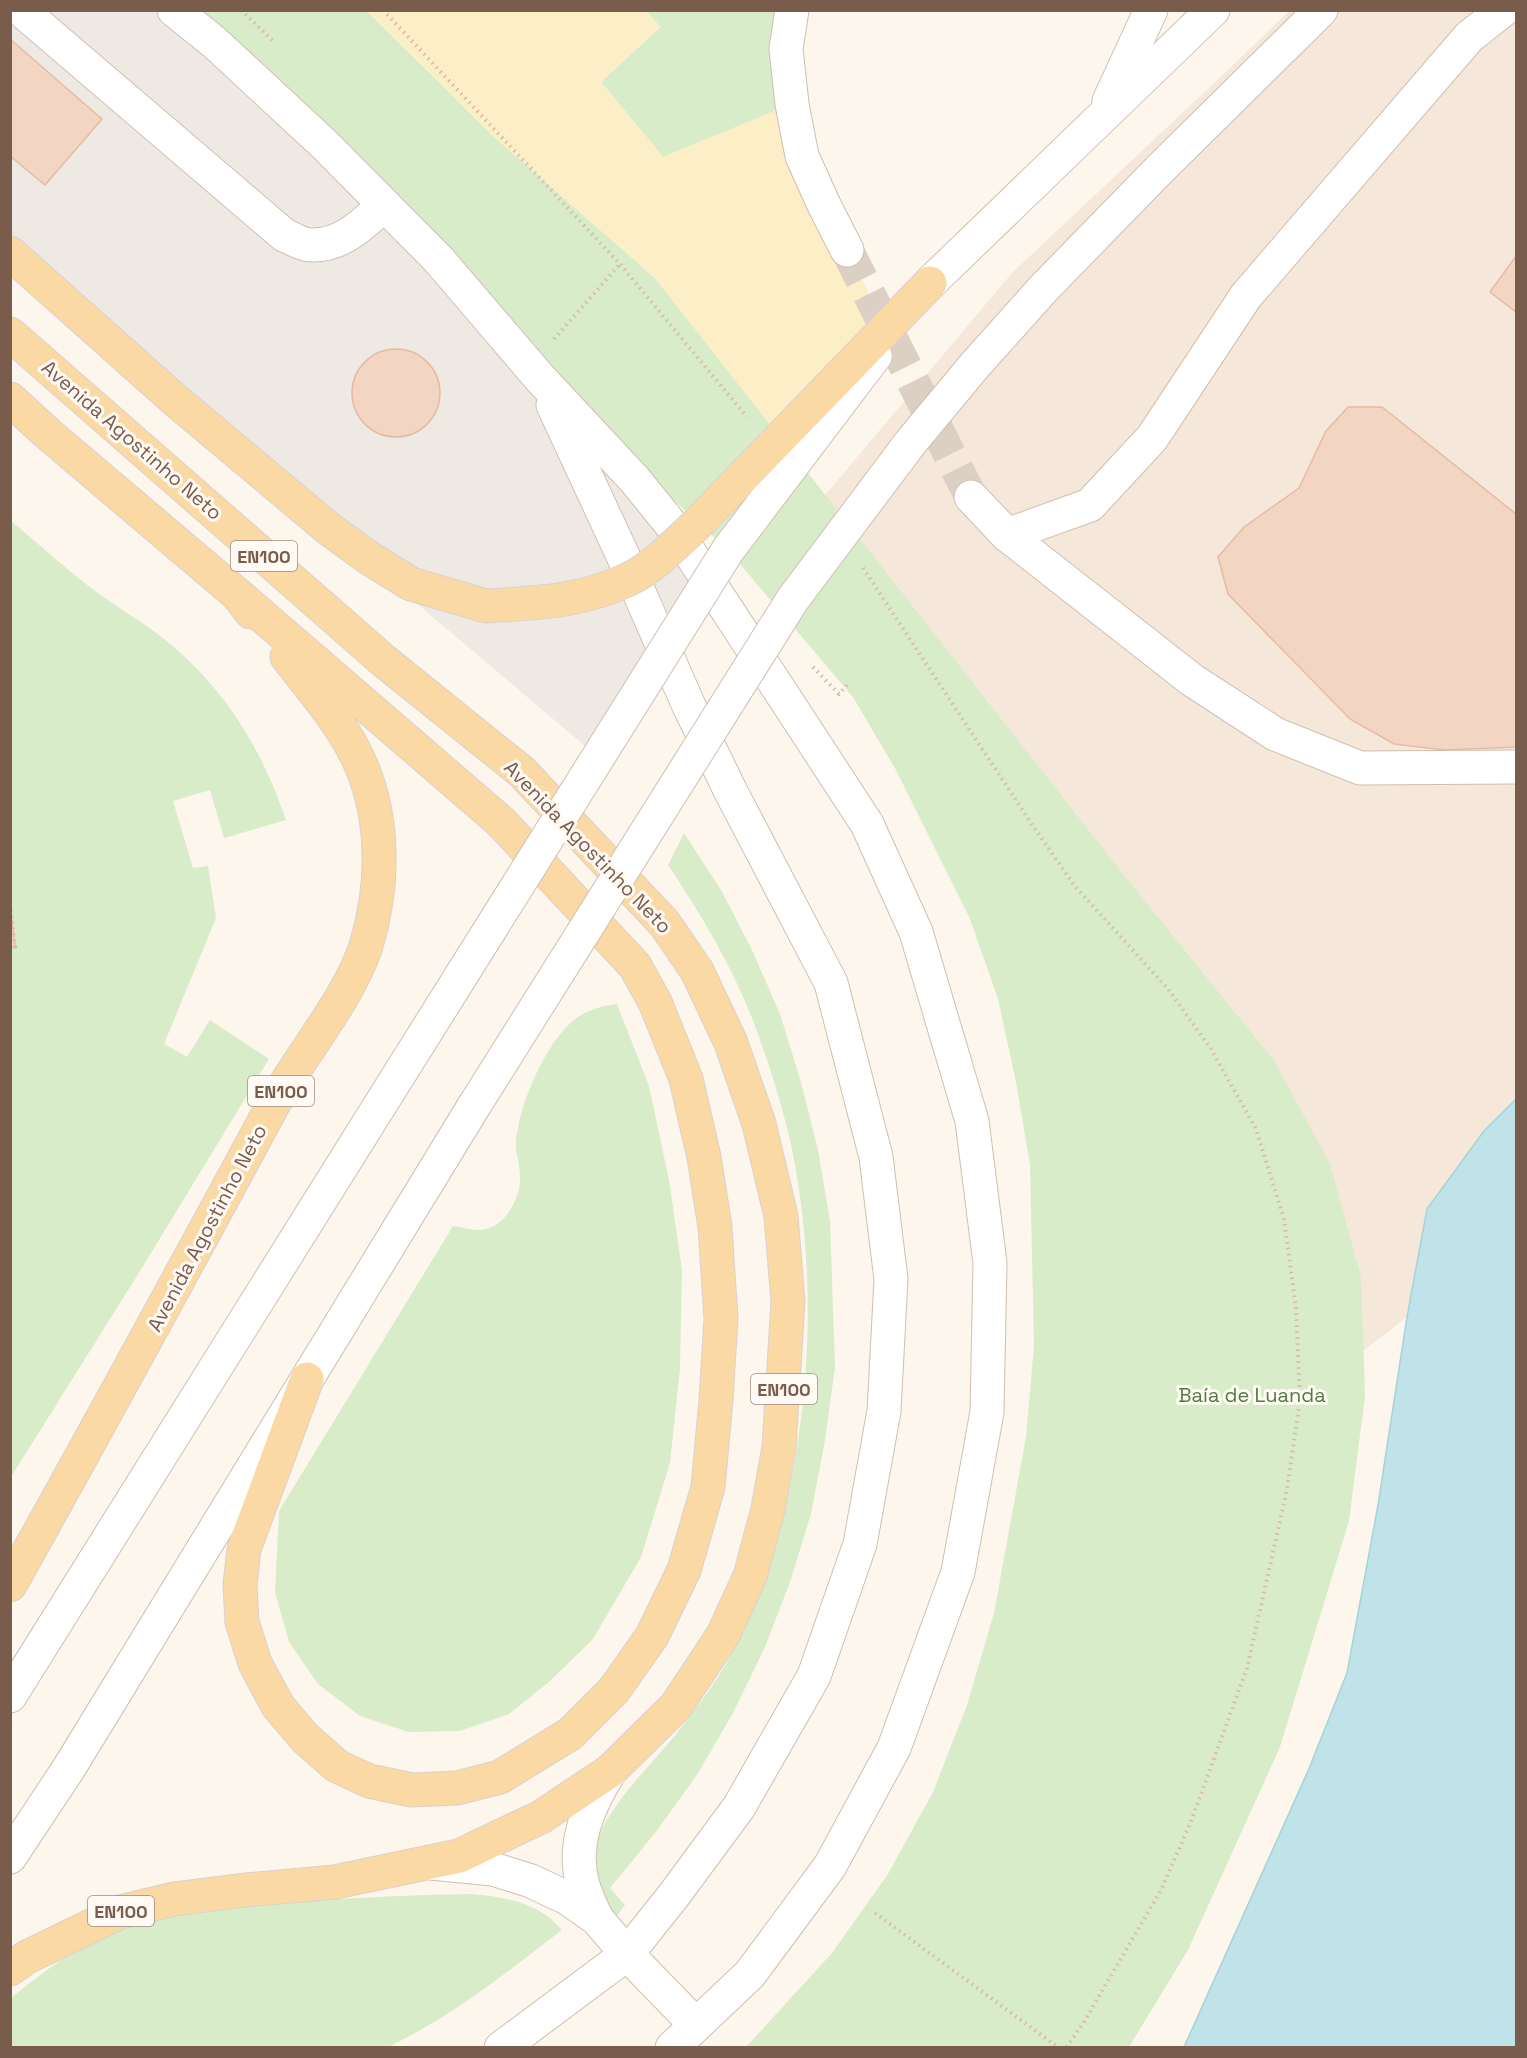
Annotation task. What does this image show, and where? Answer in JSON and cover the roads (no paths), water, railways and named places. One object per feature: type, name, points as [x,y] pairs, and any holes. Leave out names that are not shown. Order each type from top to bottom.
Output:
[{"type":"main road","points":[[10,253],[174,399],[329,529],[369,558],[411,584],[486,606],[553,602],[583,595],[629,579],[656,560],[696,525],[930,283]]},
{"type":"main road","name":"Avenida Agostinho Neto","points":[[10,334],[384,661],[522,772],[666,924],[697,971],[731,1043],[759,1124],[781,1216],[788,1301],[779,1447],[768,1509],[750,1576],[723,1635],[676,1706],[610,1771],[524,1826],[459,1856],[335,1882],[174,1899],[120,1912],[27,1957],[10,1969]]},
{"type":"main road","name":"Avenida Agostinho Neto","points":[[10,399],[238,595],[332,713],[354,747],[369,782],[376,815],[379,854],[376,899],[365,948],[343,994],[279,1095],[10,1585]]},
{"type":"main road","points":[[238,595],[501,822],[635,966],[655,1002],[686,1079],[702,1146],[715,1227],[721,1319],[708,1487],[684,1570],[652,1636],[614,1690],[570,1734],[500,1777],[457,1788],[412,1790],[369,1781],[337,1766],[305,1738],[278,1706],[255,1663],[242,1622],[240,1585],[244,1549],[307,1378]]},
{"type":"street","points":[[21,10],[284,235],[309,245],[334,242],[355,231],[384,205]]},
{"type":"street","points":[[174,10],[214,42],[325,145],[439,260],[673,527],[867,824],[915,932],[972,1121],[990,1263],[987,1412],[958,1572],[894,1748],[830,1866],[750,1974],[672,2048]]},
{"type":"street","points":[[792,10],[786,50],[792,104],[802,156],[847,250]]},
{"type":"street","points":[[1101,119],[1151,10]]},
{"type":"street","points":[[10,1696],[728,550],[930,283],[1214,10]]},
{"type":"street","points":[[10,1857],[69,1768],[474,1106],[793,599],[911,442],[975,365],[1043,289],[1159,170],[1321,10]]},
{"type":"street","points":[[1007,535],[1090,505],[1152,438],[1246,296],[1469,37],[1503,10]]},
{"type":"street","points":[[501,2048],[627,1954],[739,1807],[814,1676],[860,1544],[884,1411],[891,1279],[876,1157],[831,983],[731,792],[689,706],[624,558],[539,376]]},
{"type":"street","points":[[971,497],[1007,535],[1192,680],[1275,734],[1360,768],[1516,767]]},
{"type":"street","points":[[597,1919],[583,1887],[578,1864],[581,1833],[596,1793],[610,1771]]},
{"type":"street","points":[[430,1863],[493,1869],[531,1881],[567,1898],[597,1919],[627,1954],[696,2025]]},
{"type":"water","points":[[1516,1099],[1516,2047],[1184,2047],[1308,1771],[1347,1673],[1378,1505],[1407,1317],[1427,1209],[1484,1131]]},
{"type":"tunnel","points":[[847,250],[971,497]]},
{"type":"park label","name":"Baía de Luanda","points":[[1252,1395]]}]
